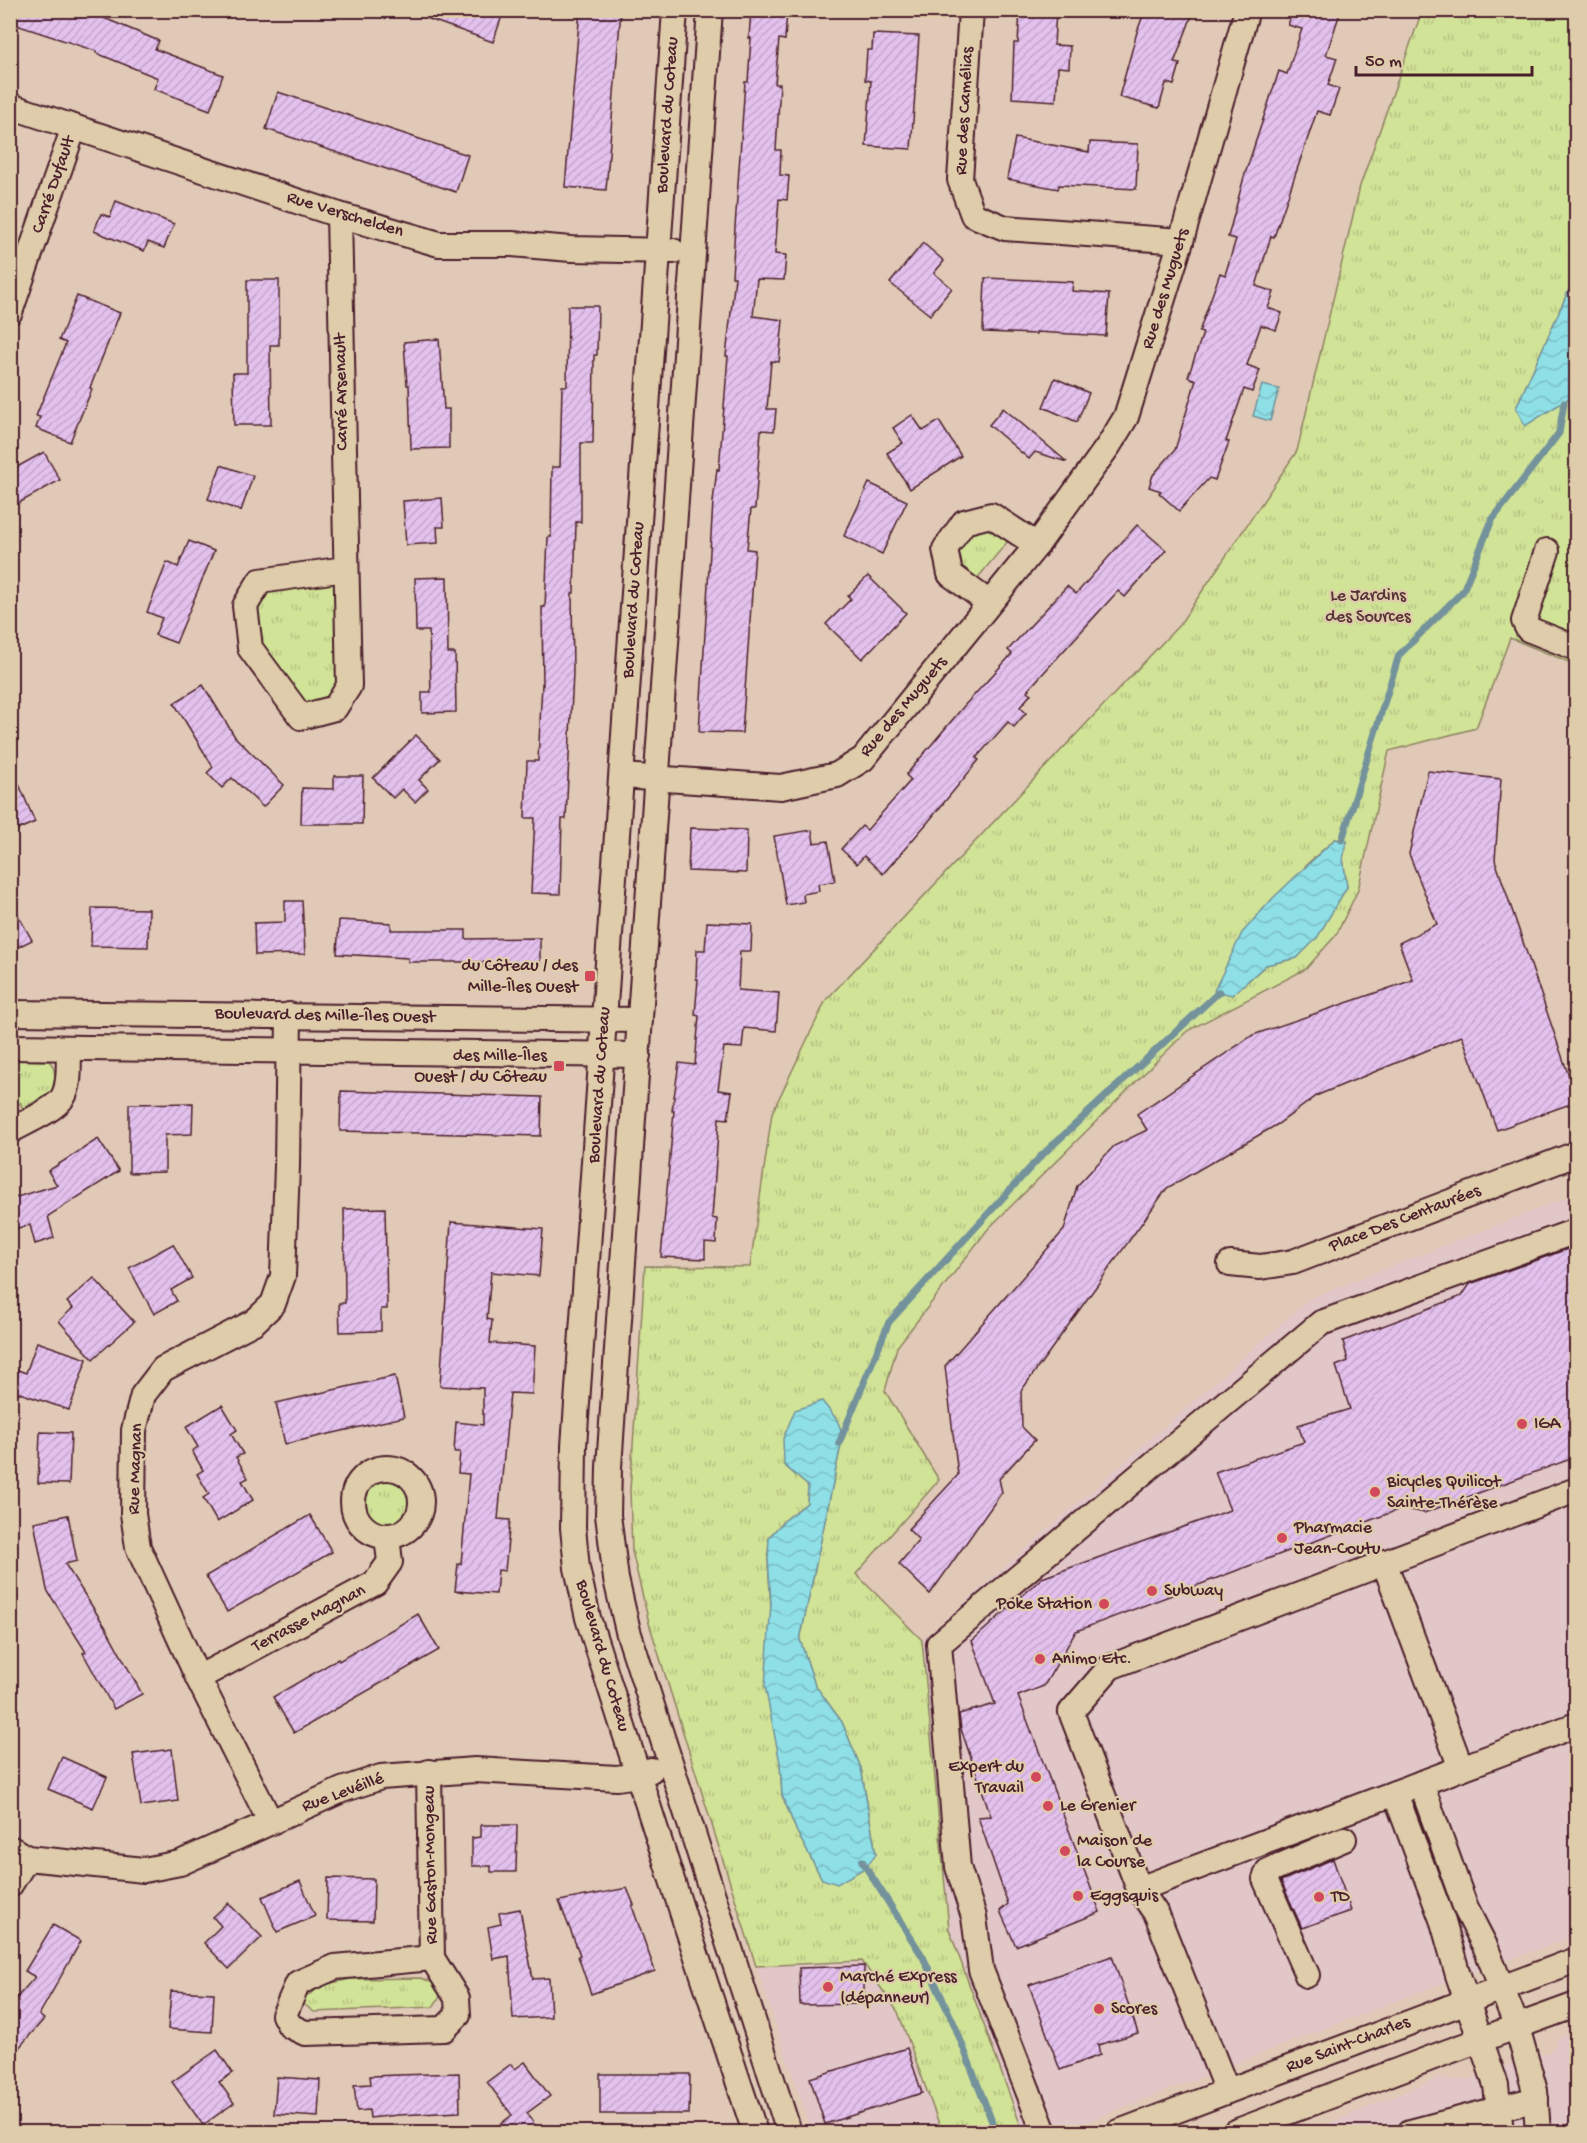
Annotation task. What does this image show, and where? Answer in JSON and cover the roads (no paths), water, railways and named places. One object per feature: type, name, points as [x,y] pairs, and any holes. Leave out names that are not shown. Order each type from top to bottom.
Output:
[{"type":"street","name":"Boulevard du Coteau","points":[[675,10],[574,1456],[573,1528],[577,1568],[588,1617],[755,2133]]},
{"type":"street","name":"Boulevard du Coteau","points":[[710,10],[615,1378],[608,1515],[620,1604],[789,2133]]},
{"type":"street","name":"Rue des Camélias","points":[[971,10],[960,180],[973,215],[1005,228],[1181,241]]},
{"type":"street","name":"Rue des Muguets","points":[[622,776],[781,787],[837,775],[863,759],[1037,545],[1109,445],[1126,417],[1181,241],[1247,10]]},
{"type":"street","name":"Rue Verschelden","points":[[10,106],[339,215],[439,244],[512,244],[571,249],[693,252]]},
{"type":"street","name":"Carré Dufault","points":[[10,312],[74,127]]},
{"type":"street","name":"Carré Arsenault","points":[[339,215],[349,686],[336,708],[301,717],[250,648],[244,606],[260,582],[345,569]]},
{"type":"street","points":[[988,603],[950,574],[945,549],[964,522],[991,515],[1037,545]]},
{"type":"street","points":[[1547,551],[1524,621],[1528,629],[1576,648]]},
{"type":"street","name":"Boulevard des Mille-Îles Ouest","points":[[10,1013],[640,1020]]},
{"type":"street","name":"Rue Magnan","points":[[270,1821],[198,1678],[138,1547],[133,1514],[134,1430],[143,1395],[163,1369],[254,1322],[273,1304],[283,1276],[289,1015]]},
{"type":"street","name":"Boulevard des Mille-Îles Ouest","points":[[10,1047],[638,1055]]},
{"type":"street","points":[[10,1131],[54,1107],[63,1097],[67,1081],[69,1048]]},
{"type":"street","name":"Place Des Centaurées","points":[[1230,1264],[1260,1267],[1293,1262],[1576,1154]]},
{"type":"street","points":[[1044,2133],[981,1970],[974,1917],[958,1867],[939,1644],[1321,1323],[1576,1230]]},
{"type":"street","points":[[1227,2091],[1157,1915],[1139,1889],[1071,1712],[1110,1667],[1576,1490]]},
{"type":"street","name":"Terrasse Magnan","points":[[198,1678],[375,1583],[390,1562],[387,1537]]},
{"type":"street","points":[[1384,1562],[1461,1768]]},
{"type":"street","points":[[1139,1889],[1576,1725]]},
{"type":"street","name":"Rue Levéillé","points":[[10,1885],[19,1853],[144,1870],[180,1863],[270,1821],[381,1776],[475,1770],[617,1778],[638,1775],[670,1764]]},
{"type":"street","name":"Rue Gaston-Mongeau","points":[[429,1772],[432,1958],[457,1998],[458,2015],[444,2029],[305,2033],[290,2026],[284,2015],[298,1983],[335,1967],[432,1958]]},
{"type":"street","points":[[1421,1783],[1464,1903],[1503,1987],[1526,2052],[1536,2099],[1538,2133]]},
{"type":"street","points":[[1395,1793],[1443,1922],[1496,2085],[1500,2122]]},
{"type":"street","points":[[1307,1975],[1265,1879],[1268,1871],[1344,1839]]},
{"type":"street","name":"Rue Saint-Charles","points":[[1119,2133],[1576,1960]]},
{"type":"street","points":[[1235,2133],[1576,2005]]},
{"type":"street","points":[[736,2073],[766,2062]]},
{"type":"street","points":[[1410,2133],[1500,2122],[1536,2099]]},
{"type":"water","points":[[1576,274],[1576,394],[1525,426],[1516,408]]},
{"type":"water","points":[[1262,385],[1279,389],[1270,421],[1253,416]]},
{"type":"water","points":[[1335,839],[1347,841],[1343,858],[1347,887],[1317,938],[1297,958],[1266,965],[1232,995],[1214,991],[1242,933],[1273,898]]},
{"type":"water","points":[[822,1401],[837,1420],[843,1435],[800,1640],[815,1685],[842,1722],[861,1768],[876,1854],[865,1868],[837,1884],[822,1879],[797,1832],[782,1795],[780,1763],[765,1686],[771,1603],[769,1537],[784,1521],[807,1503],[808,1486],[784,1465],[783,1439],[795,1410]]},
{"type":"waterway","points":[[1342,840],[1399,655],[1463,591],[1492,520],[1559,433],[1564,403]]},
{"type":"waterway","points":[[839,1443],[889,1322],[1041,1156],[1219,992]]},
{"type":"waterway","points":[[862,1861],[923,1957],[955,2026],[996,2132]]},
{"type":"place","name":"du Côteau / des Mille-Îles Ouest","points":[[590,976]]},
{"type":"place","name":"des Mille-Îles Ouest / du Côteau","points":[[559,1066]]},
{"type":"place","name":"IGA","points":[[1522,1424]]},
{"type":"place","name":"Bicycles Quilicot Sainte-Thérèse","points":[[1375,1492]]},
{"type":"place","name":"Pharmacie Jean-Coutu","points":[[1282,1538]]},
{"type":"place","name":"Subway","points":[[1152,1591]]},
{"type":"place","name":"Poke Station","points":[[1104,1604]]},
{"type":"place","name":"Animo Etc.","points":[[1040,1659]]},
{"type":"place","name":"Expert du Travail","points":[[1036,1777]]},
{"type":"place","name":"Le Grenier","points":[[1048,1806]]},
{"type":"place","name":"Maison de la Course","points":[[1065,1851]]},
{"type":"place","name":"Eggsquis","points":[[1078,1896]]},
{"type":"place","name":"TD","points":[[1319,1897]]},
{"type":"place","name":"Marché Express (dépanneur)","points":[[828,1987]]},
{"type":"place","name":"Scores","points":[[1099,2009]]},
{"type":"park label","name":"Le Jardins des Sources","points":[[1368,606]]}]
